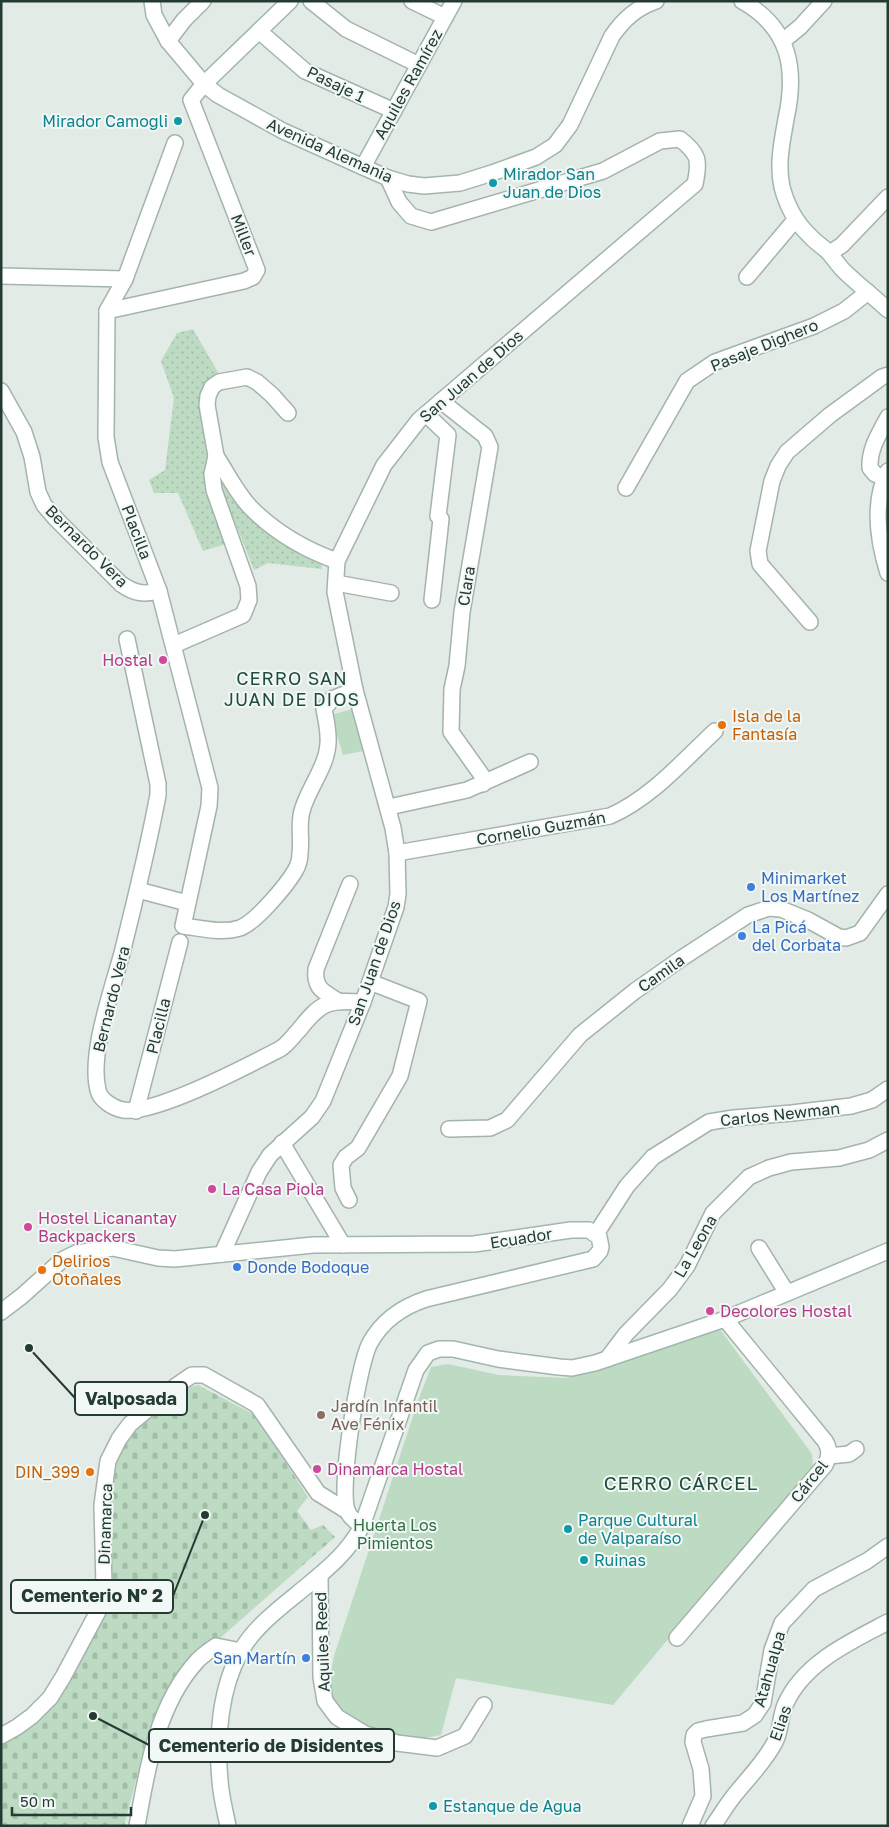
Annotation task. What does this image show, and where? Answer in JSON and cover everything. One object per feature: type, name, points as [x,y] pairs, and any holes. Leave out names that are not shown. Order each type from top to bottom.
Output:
[{"type":"street","name":"Avenida Alemania","points":[[152,1],[154,15],[168,41],[204,84],[218,95],[283,131],[363,167],[388,178],[424,186],[460,183],[492,173],[536,157],[555,145],[570,125],[612,36],[621,22],[630,14],[656,1]]},
{"type":"street","points":[[168,41],[184,20],[203,1]]},
{"type":"street","points":[[204,84],[290,1]]},
{"type":"street","points":[[311,1],[346,29],[419,65]]},
{"type":"street","points":[[412,1],[445,17]]},
{"type":"street","name":"Aquiles Ramírez","points":[[363,167],[454,1]]},
{"type":"street","points":[[742,1],[764,15],[783,40],[788,54],[791,81],[788,112],[780,149],[780,167],[782,187],[795,220],[830,253],[841,268],[888,310]]},
{"type":"street","points":[[783,40],[800,27],[824,1]]},
{"type":"street","name":"Pasaje 1","points":[[259,31],[305,71],[394,111]]},
{"type":"street","name":"Miller","points":[[107,311],[244,281],[254,277],[257,270],[191,100],[204,84]]},
{"type":"street","name":"San Juan de Dios","points":[[222,1254],[259,1172],[270,1155],[312,1117],[323,1100],[363,1002],[396,907],[398,894],[397,853],[388,808],[355,690],[335,592],[337,561],[384,465],[419,420],[696,184],[699,166],[694,151],[680,139],[660,141],[603,171],[431,222],[411,216],[400,202],[388,178]]},
{"type":"street","name":"Placilla","points":[[175,143],[125,279],[107,311],[106,437],[110,462],[159,591],[210,788],[209,806],[183,926],[221,930],[238,928],[250,923],[260,915],[296,870],[300,852],[301,812],[324,760],[328,743],[324,709],[332,699],[355,690]]},
{"type":"street","points":[[830,253],[842,245],[888,197]]},
{"type":"street","points":[[747,277],[795,220]]},
{"type":"street","points":[[1,276],[125,279]]},
{"type":"street","name":"Pasaje Dighero","points":[[626,488],[688,381],[716,362],[814,326],[844,311],[868,292]]},
{"type":"street","points":[[810,622],[760,564],[758,551],[772,481],[778,466],[787,452],[830,416],[882,377],[888,375]]},
{"type":"street","points":[[174,645],[244,615],[248,600],[248,586],[214,490],[212,474],[216,456],[208,405],[208,396],[212,387],[219,382],[246,377],[257,382],[288,413]]},
{"type":"street","name":"Bernardo Vera","points":[[1,391],[24,432],[32,457],[38,492],[44,505],[120,584],[132,591],[144,594],[159,591]]},
{"type":"street","name":"Clara","points":[[441,400],[485,436],[490,447],[462,612],[457,666],[452,689],[451,732],[483,777],[483,784]]},
{"type":"street","points":[[426,414],[448,435],[438,516],[441,519],[432,600]]},
{"type":"street","points":[[888,417],[871,449],[869,458],[870,468],[875,474],[886,474],[879,498],[878,526],[880,544],[888,573]]},
{"type":"street","points":[[216,456],[251,508],[284,534],[320,555],[337,561]]},
{"type":"street","points":[[336,583],[391,593]]},
{"type":"street","name":"Bernardo Vera","points":[[127,639],[158,795],[138,890],[96,1052],[96,1080],[98,1092],[107,1103],[121,1110],[136,1111]]},
{"type":"street","name":"Cornelio Guzmán","points":[[397,853],[610,816],[628,808],[652,790],[716,730]]},
{"type":"street","points":[[388,808],[467,790],[530,762]]},
{"type":"street","points":[[338,1001],[319,988],[315,980],[316,969],[350,884]]},
{"type":"street","points":[[138,890],[187,903]]},
{"type":"street","name":"Camila","points":[[449,1129],[490,1128],[507,1120],[580,1035],[635,991],[753,912],[769,908],[781,909],[808,920],[839,937],[846,938],[860,932],[888,894]]},
{"type":"street","name":"Placilla","points":[[136,1111],[180,942]]},
{"type":"street","points":[[349,1200],[343,1188],[342,1165],[346,1157],[358,1148],[400,1076],[419,1000],[370,982]]},
{"type":"street","points":[[136,1111],[171,1100],[220,1079],[283,1047],[318,1008],[338,1001],[363,1002]]},
{"type":"street","name":"Carlos Newman","points":[[596,1234],[627,1186],[653,1157],[709,1122],[851,1106],[872,1100],[888,1089]]},
{"type":"street","name":"La Leona","points":[[607,1359],[626,1334],[670,1288],[687,1266],[713,1213],[749,1177],[769,1168],[791,1162],[839,1158],[869,1150],[888,1140]]},
{"type":"street","points":[[282,1143],[343,1245]]},
{"type":"street","name":"Ecuador","points":[[1,1312],[62,1260],[76,1253],[113,1248],[158,1258],[175,1259],[272,1248],[343,1245],[474,1244],[570,1230],[589,1230],[596,1234]]},
{"type":"street","points":[[362,1526],[347,1511],[344,1496],[345,1477],[360,1369],[370,1343],[385,1323],[404,1308],[426,1299],[593,1258],[597,1256],[601,1247],[601,1241],[596,1234]]},
{"type":"street","points":[[759,1248],[787,1293]]},
{"type":"street","points":[[228,1826],[220,1783],[218,1755],[222,1712],[228,1681],[241,1650],[271,1616],[297,1593],[320,1577],[349,1548],[362,1526],[416,1370],[428,1353],[439,1349],[453,1349],[498,1359],[572,1368],[607,1359],[725,1319],[888,1251]]},
{"type":"street","name":"Cárcel","points":[[677,1638],[825,1465],[829,1456],[828,1446],[825,1441],[725,1319]]},
{"type":"street","name":"Dinamarca","points":[[1,1736],[25,1722],[50,1698],[102,1604],[104,1587],[102,1505],[108,1461],[119,1439],[130,1424],[184,1380],[192,1375],[204,1375],[257,1405],[318,1492],[347,1511]]},
{"type":"street","points":[[829,1456],[849,1454],[856,1450]]},
{"type":"street","name":"Atahualpa","points":[[690,1826],[703,1796],[701,1769],[693,1742],[694,1735],[706,1729],[743,1723],[755,1716],[762,1703],[772,1650],[782,1623],[814,1588],[866,1561],[888,1546]]},
{"type":"street","name":"Aquiles Reed","points":[[320,1577],[321,1677],[324,1701],[337,1717],[365,1734],[397,1743],[436,1748],[464,1736],[484,1705]]},
{"type":"street","name":"Elias","points":[[713,1826],[733,1797],[767,1756],[777,1740],[785,1706],[794,1689],[817,1664],[849,1643],[888,1622]]},
{"type":"street","points":[[137,1826],[156,1738],[177,1687],[199,1658],[216,1646],[241,1650]]},
{"type":"green space","points":[[193,329],[219,374],[203,394],[226,544],[203,551],[178,493],[154,493],[149,480],[165,470],[174,398],[161,361],[177,333]]},
{"type":"green space","points":[[221,469],[247,510],[321,560],[322,569],[268,563],[254,570],[219,482]]},
{"type":"green space","points":[[352,709],[363,751],[343,755],[331,715]]},
{"type":"green space","name":"Parque Cultural de Valparaíso","points":[[719,1328],[812,1454],[813,1466],[613,1705],[456,1678],[441,1735],[420,1739],[373,1733],[341,1718],[327,1691],[334,1656],[418,1401],[431,1367],[448,1364],[499,1375],[565,1378],[605,1369],[661,1347]]},
{"type":"green space","points":[[198,1385],[255,1415],[308,1497],[297,1511],[311,1530],[323,1525],[335,1537],[210,1647],[172,1689],[157,1709],[150,1727],[124,1826],[1,1826],[1,1743],[46,1696],[102,1595],[114,1463],[122,1445],[135,1431],[191,1387]]},
{"type":"place","name":"Mirador Camogli","points":[[178,121]]},
{"type":"place","name":"Mirador San Juan de Dios","points":[[493,183]]},
{"type":"place","name":"Hostal","points":[[163,660]]},
{"type":"place","name":"Isla de la Fantasía","points":[[722,725]]},
{"type":"place","name":"Minimarket Los Martínez","points":[[751,887]]},
{"type":"place","name":"La Picá del Corbata","points":[[742,936]]},
{"type":"place","name":"La Casa Piola","points":[[212,1189]]},
{"type":"place","name":"Hostel Licanantay Backpackers","points":[[28,1227]]},
{"type":"place","name":"Donde Bodoque","points":[[237,1267]]},
{"type":"place","name":"Delirios Otoñales","points":[[42,1270]]},
{"type":"place","name":"Decolores Hostal","points":[[710,1311]]},
{"type":"place","name":"Valposada","points":[[29,1348]]},
{"type":"place","name":"Jardín Infantil Ave Fénix","points":[[321,1415]]},
{"type":"place","name":"Dinamarca Hostal","points":[[317,1469]]},
{"type":"place","name":"DIN_399","points":[[90,1472]]},
{"type":"place","name":"Cementerio N° 2","points":[[205,1515]]},
{"type":"place","name":"Parque Cultural de Valparaíso","points":[[568,1529]]},
{"type":"place","name":"Ruinas","points":[[584,1560]]},
{"type":"place","name":"San Martín","points":[[306,1658]]},
{"type":"place","name":"Cementerio de Disidentes","points":[[93,1716]]},
{"type":"place","name":"Estanque de Agua","points":[[433,1806]]},
{"type":"district","name":"CERRO SAN JUAN DE DIOS","points":[[292,688]]},
{"type":"district","name":"CERRO CÁRCEL","points":[[681,1482]]},
{"type":"park label","name":"Huerta Los Pimientos","points":[[395,1534]]}]
